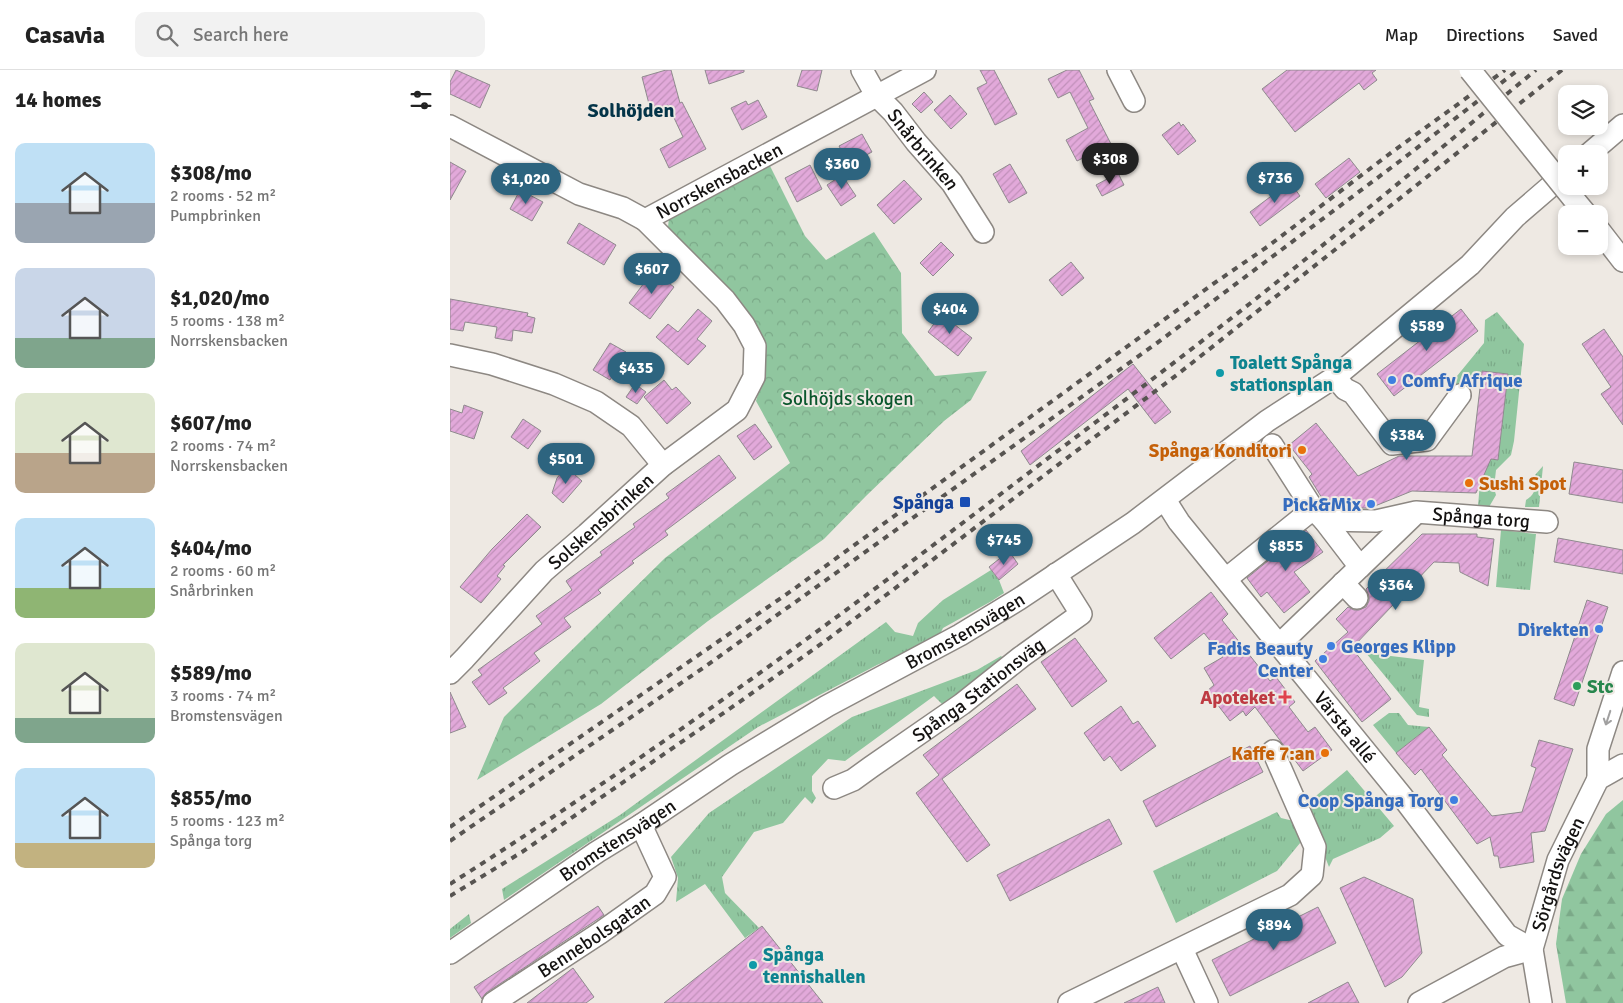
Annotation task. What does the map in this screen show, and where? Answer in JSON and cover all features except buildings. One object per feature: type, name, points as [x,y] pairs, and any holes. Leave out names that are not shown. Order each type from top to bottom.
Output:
[{"type":"street","name":"Snårbrinken","points":[[862,70],[876,95],[893,112],[952,183],[983,232]]},
{"type":"street","name":"Norrskensbacken","points":[[645,220],[925,70]]},
{"type":"street","points":[[1118,70],[1134,101]]},
{"type":"street","points":[[1470,70],[1579,205]]},
{"type":"street","name":"Norrskensbacken","points":[[450,126],[579,194],[623,208],[645,220],[724,300],[744,325],[755,346],[754,377]]},
{"type":"street","points":[[1601,145],[1621,129]]},
{"type":"street","name":"Bromstensvägen","points":[[450,953],[597,852],[730,765],[827,706],[960,635],[1134,523],[1267,421],[1335,377],[1470,265],[1515,217],[1558,180]]},
{"type":"street","points":[[1608,242],[1623,261]]},
{"type":"street","points":[[450,355],[492,364],[554,384],[596,402],[631,426],[663,465]]},
{"type":"street","name":"Solskensbrinken","points":[[450,673],[544,571],[588,534],[663,465],[737,410],[754,377]]},
{"type":"street","points":[[1335,377],[1345,390],[1353,393],[1392,444],[1427,440],[1460,395]]},
{"type":"street","points":[[1272,445],[1318,514],[1360,567]]},
{"type":"street","name":"Värsta allé","points":[[1165,500],[1178,522],[1401,795],[1507,935],[1532,949]]},
{"type":"street","name":"Spånga torg","points":[[1318,514],[1376,521],[1416,512],[1547,522]]},
{"type":"street","name":"Spånga torg","points":[[1279,645],[1350,590],[1360,567],[1416,512]]},
{"type":"street","points":[[1226,579],[1318,514]]},
{"type":"street","name":"Spånga Stationsväg","points":[[834,788],[852,780],[917,736],[1081,614],[1056,574]]},
{"type":"street","points":[[1623,672],[1598,749],[1598,779],[1623,765]]},
{"type":"street","points":[[1069,1003],[1290,896],[1312,875],[1315,847],[1273,751]]},
{"type":"street","name":"Sörgårdsvägen","points":[[1540,1003],[1532,949],[1558,860],[1598,779]]},
{"type":"street","name":"Bennebolsgatan","points":[[493,1003],[600,933],[655,894],[665,877],[641,825]]},
{"type":"street","points":[[1182,949],[1207,1003]]},
{"type":"street","points":[[1419,1003],[1504,956],[1532,949]]},
{"type":"green space","name":"Solhöjds skogen","points":[[768,162],[805,236],[826,260],[874,232],[901,273],[902,333],[935,376],[987,371],[971,400],[944,421],[824,539],[708,621],[601,704],[477,780],[504,717],[665,558],[790,463],[756,401],[766,367],[750,318],[668,228],[669,216]]},
{"type":"green space","points":[[1497,312],[1524,344],[1511,455],[1496,470],[1494,488],[1496,495],[1489,507],[1478,506],[1482,458],[1498,459],[1508,374],[1482,371],[1460,395],[1448,387],[1484,343],[1485,320]]},
{"type":"green space","points":[[1543,466],[1539,507],[1525,507],[1526,500],[1535,489],[1535,475]]},
{"type":"green space","points":[[1501,530],[1536,534],[1530,590],[1496,587]]},
{"type":"green space","points":[[991,570],[999,580],[1004,593],[943,628],[938,638],[877,665],[758,727],[504,900],[502,889],[620,815],[886,622],[895,632],[913,636],[918,623],[943,600]]},
{"type":"green space","points":[[1366,653],[1424,660],[1419,707],[1429,709],[1429,717],[1417,715]]},
{"type":"green space","points":[[1001,656],[1005,660],[944,706],[934,696],[845,761],[828,759],[812,776],[812,791],[816,798],[812,804],[805,797],[783,823],[754,832],[722,877],[725,893],[759,928],[745,938],[705,884],[676,902],[678,878],[671,857],[709,813],[852,717],[977,670]]},
{"type":"green space","points":[[1389,713],[1399,713],[1408,725],[1429,727],[1396,753],[1373,725]]},
{"type":"green space","points":[[1347,770],[1394,826],[1380,838],[1333,859],[1329,867],[1305,805]]},
{"type":"green space","points":[[1623,800],[1623,1003],[1566,1003],[1556,944],[1562,899],[1581,854],[1606,814]]},
{"type":"green space","points":[[1277,812],[1281,818],[1298,822],[1305,837],[1277,871],[1176,923],[1153,871]]},
{"type":"green space","points":[[469,914],[471,923],[450,938],[450,929]]},
{"type":"railway","points":[[450,827],[794,589],[1213,284],[1267,247],[1392,152],[1505,70]]},
{"type":"railway","points":[[450,841],[706,666],[1157,343],[1518,70]]},
{"type":"railway","points":[[450,884],[519,840],[654,748],[788,653],[920,555],[1237,314],[1536,70]]},
{"type":"railway","points":[[450,896],[522,852],[828,639],[1178,374],[1562,70]]},
{"type":"place","name":"Toalett Spånga stationsplan","points":[[1220,373]]},
{"type":"place","name":"Comfy Afrique","points":[[1392,380]]},
{"type":"place","name":"Spånga Konditori","points":[[1302,450]]},
{"type":"place","name":"Sushi Spot","points":[[1469,483]]},
{"type":"place","name":"Spånga","points":[[965,502]]},
{"type":"place","name":"Pick&Mix","points":[[1371,504]]},
{"type":"place","name":"Direkten","points":[[1599,629]]},
{"type":"place","name":"Georges Klipp","points":[[1331,646]]},
{"type":"place","name":"Fadis Beauty Center","points":[[1323,659]]},
{"type":"place","name":"Stc","points":[[1577,686]]},
{"type":"place","name":"Apoteket","points":[[1285,697]]},
{"type":"place","name":"Kaffe 7:an","points":[[1325,753]]},
{"type":"place","name":"Coop Spånga Torg","points":[[1454,800]]},
{"type":"place","name":"Spånga tennishallen","points":[[753,965]]},
{"type":"district","name":"Solhöjden","points":[[631,110]]}]
